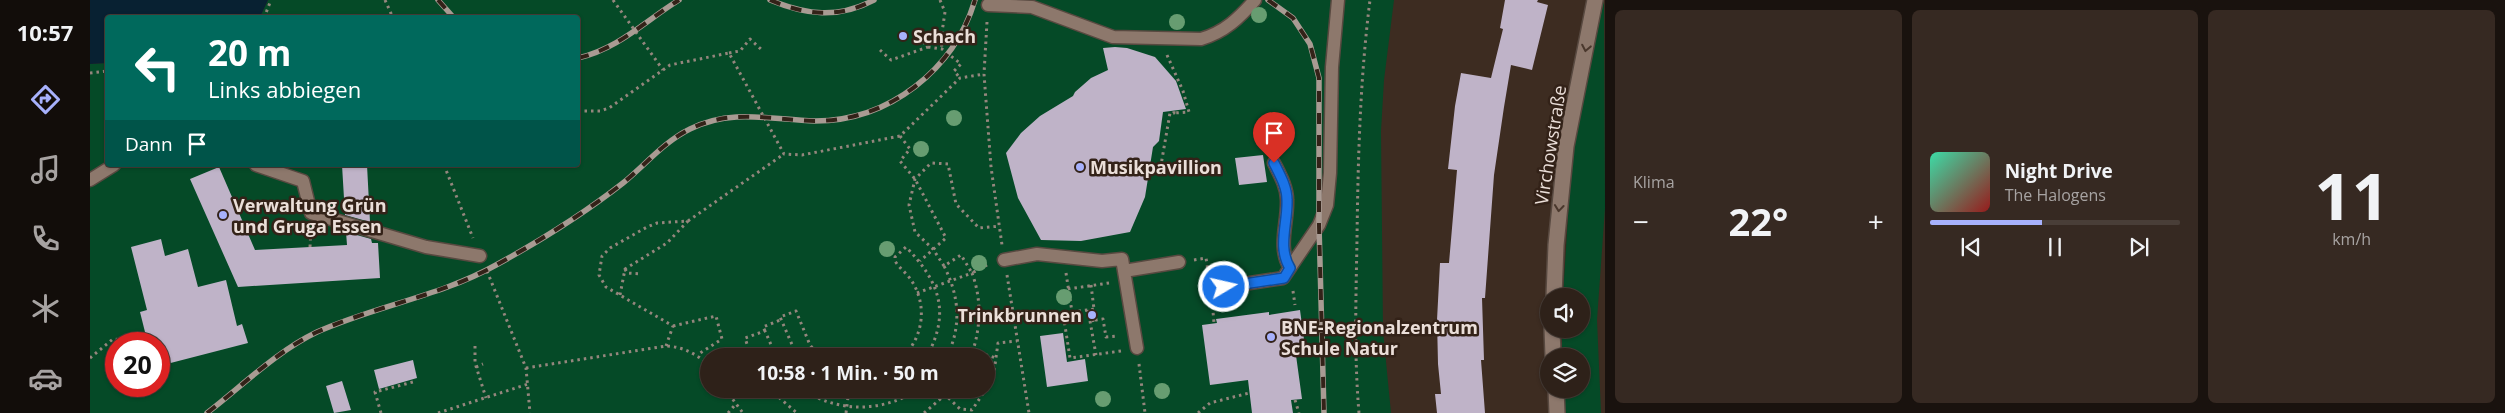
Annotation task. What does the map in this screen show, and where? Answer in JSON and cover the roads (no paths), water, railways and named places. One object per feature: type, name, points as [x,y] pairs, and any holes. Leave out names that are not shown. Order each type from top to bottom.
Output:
[{"type":"street","name":"Virchowstraße","points":[[1554,288],[1556,245],[1566,146],[1595,0]]},
{"type":"street","points":[[1556,398],[1557,413]]},
{"type":"lane","points":[[988,5],[1032,7],[1113,37],[1201,39],[1212,36],[1235,22],[1255,0]]},
{"type":"lane","points":[[1224,287],[1284,278],[1319,225],[1327,205],[1330,173],[1332,67],[1338,0]]},
{"type":"lane","points":[[1274,163],[1286,189],[1287,200],[1283,252],[1290,268]]},
{"type":"lane","points":[[90,180],[111,167]]},
{"type":"lane","points":[[262,167],[303,181],[311,213],[426,247],[480,256]]},
{"type":"lane","points":[[1004,260],[1037,254],[1102,261],[1122,259],[1137,348]]},
{"type":"lane","points":[[1125,276],[1179,262]]},
{"type":"water","points":[[90,0],[268,0],[261,15],[105,15],[105,63],[90,64]]},
{"type":"railway","points":[[438,0],[451,15]]},
{"type":"railway","points":[[580,57],[619,41],[679,0]]},
{"type":"railway","points":[[770,0],[796,9],[822,13],[848,10],[874,0]]},
{"type":"railway","points":[[207,413],[274,359],[317,332],[453,285],[475,276],[528,247],[609,194],[664,147],[690,129],[721,119],[737,117],[815,121],[842,119],[868,112],[893,101],[915,87],[935,69],[952,48],[965,25],[975,0]]},
{"type":"railway","points":[[1268,0],[1293,18],[1310,44],[1319,78],[1319,225],[1324,413]]},
{"type":"place","name":"Schach","points":[[903,36]]},
{"type":"place","name":"Musikpavillion","points":[[1080,167]]},
{"type":"place","name":"Verwaltung Grün und Gruga Essen","points":[[223,215]]},
{"type":"place","name":"Trinkbrunnen","points":[[1092,315]]},
{"type":"place","name":"BNE-Regionalzentrum Schule Natur","points":[[1271,337]]}]
